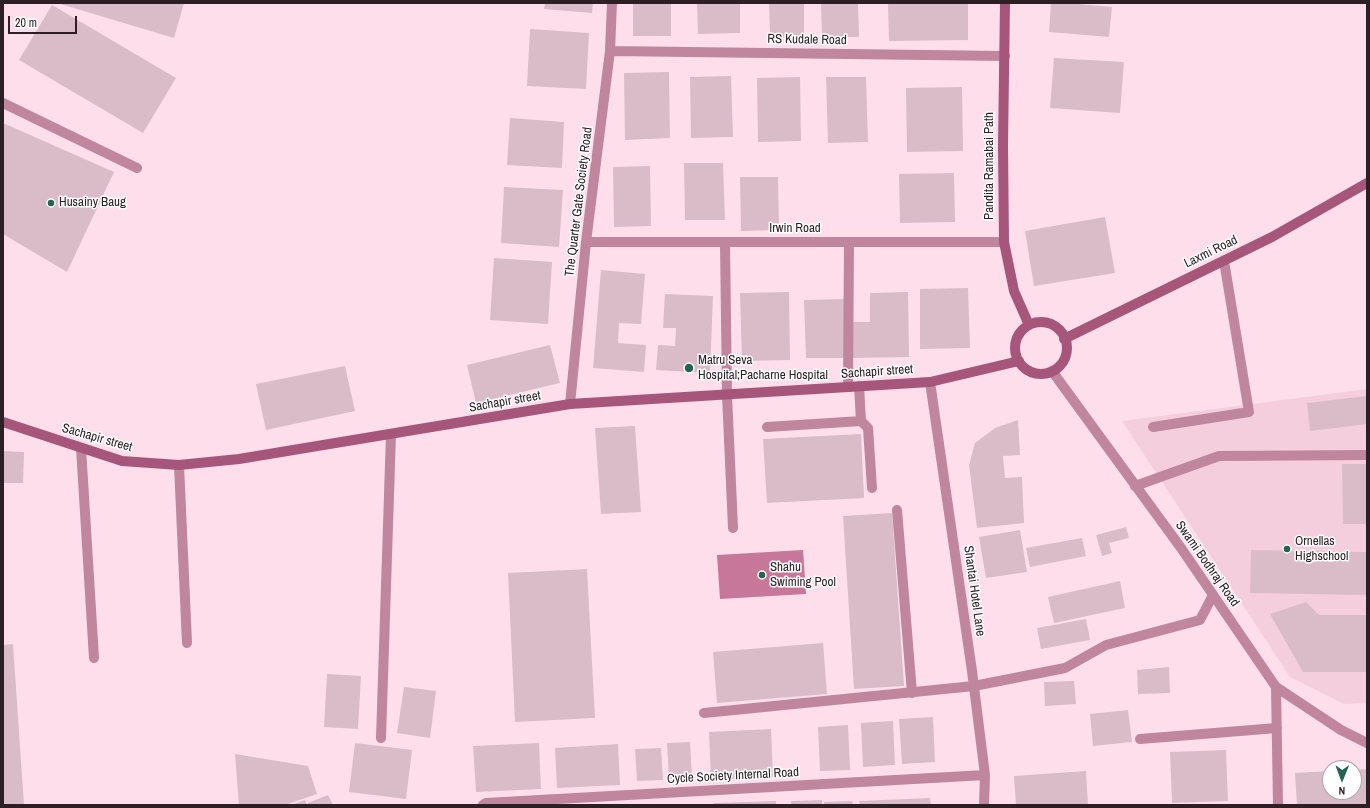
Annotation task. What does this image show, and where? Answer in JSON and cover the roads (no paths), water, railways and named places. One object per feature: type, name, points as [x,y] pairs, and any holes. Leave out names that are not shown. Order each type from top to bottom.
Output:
[{"type":"street","name":"The Quarter Gate Society Road","points":[[570,404],[586,242],[610,51],[612,3]]},
{"type":"street","name":"Pandita Ramabai Path","points":[[1006,3],[1003,145],[1004,242],[1014,291],[1029,325]]},
{"type":"street","name":"RS Kudale Road","points":[[610,51],[1005,56]]},
{"type":"street","points":[[3,103],[137,168]]},
{"type":"street","name":"Laxmi Road","points":[[1064,339],[1272,237],[1367,184]]},
{"type":"street","name":"Irwin Road","points":[[586,242],[1004,242]]},
{"type":"street","points":[[725,242],[727,395],[733,528]]},
{"type":"street","points":[[848,387],[849,242]]},
{"type":"street","points":[[1153,427],[1249,412],[1224,261]]},
{"type":"street","points":[[1037,323],[1050,324],[1060,332],[1064,339],[1066,347],[1065,355],[1059,366],[1052,371],[1044,374],[1035,373],[1024,368],[1018,361],[1015,354],[1016,341],[1022,330],[1029,325],[1037,323]]},
{"type":"street","name":"Sachapir street","points":[[3,422],[122,461],[179,465],[239,459],[570,404],[930,382],[1018,361]]},
{"type":"street","name":"Swami Bodhraj Road","points":[[1052,371],[1181,548],[1276,687],[1341,730],[1367,743]]},
{"type":"street","name":"Shantai Hotel Lane","points":[[930,382],[974,686],[985,775],[984,805]]},
{"type":"street","points":[[859,386],[860,421]]},
{"type":"street","points":[[767,427],[860,421],[868,428],[872,488]]},
{"type":"street","points":[[381,738],[391,434]]},
{"type":"street","points":[[81,448],[94,658]]},
{"type":"street","points":[[1136,486],[1219,456],[1367,455]]},
{"type":"street","points":[[179,465],[187,643]]},
{"type":"street","points":[[897,510],[912,693]]},
{"type":"street","points":[[704,713],[974,686],[1065,668],[1106,645],[1200,620],[1213,594]]},
{"type":"street","points":[[1276,687],[1278,805]]},
{"type":"street","points":[[1140,739],[1276,728]]},
{"type":"street","name":"Cycle Society Internal Road","points":[[483,805],[486,803],[985,775]]},
{"type":"place","name":"Husainy Baug","points":[[51,203]]},
{"type":"place","name":"Matru Seva Hospital;Pacharne Hospital","points":[[689,368]]},
{"type":"place","name":"Ornellas Highschool","points":[[1287,549]]},
{"type":"place","name":"Shahu Swiming Pool","points":[[762,575]]}]
